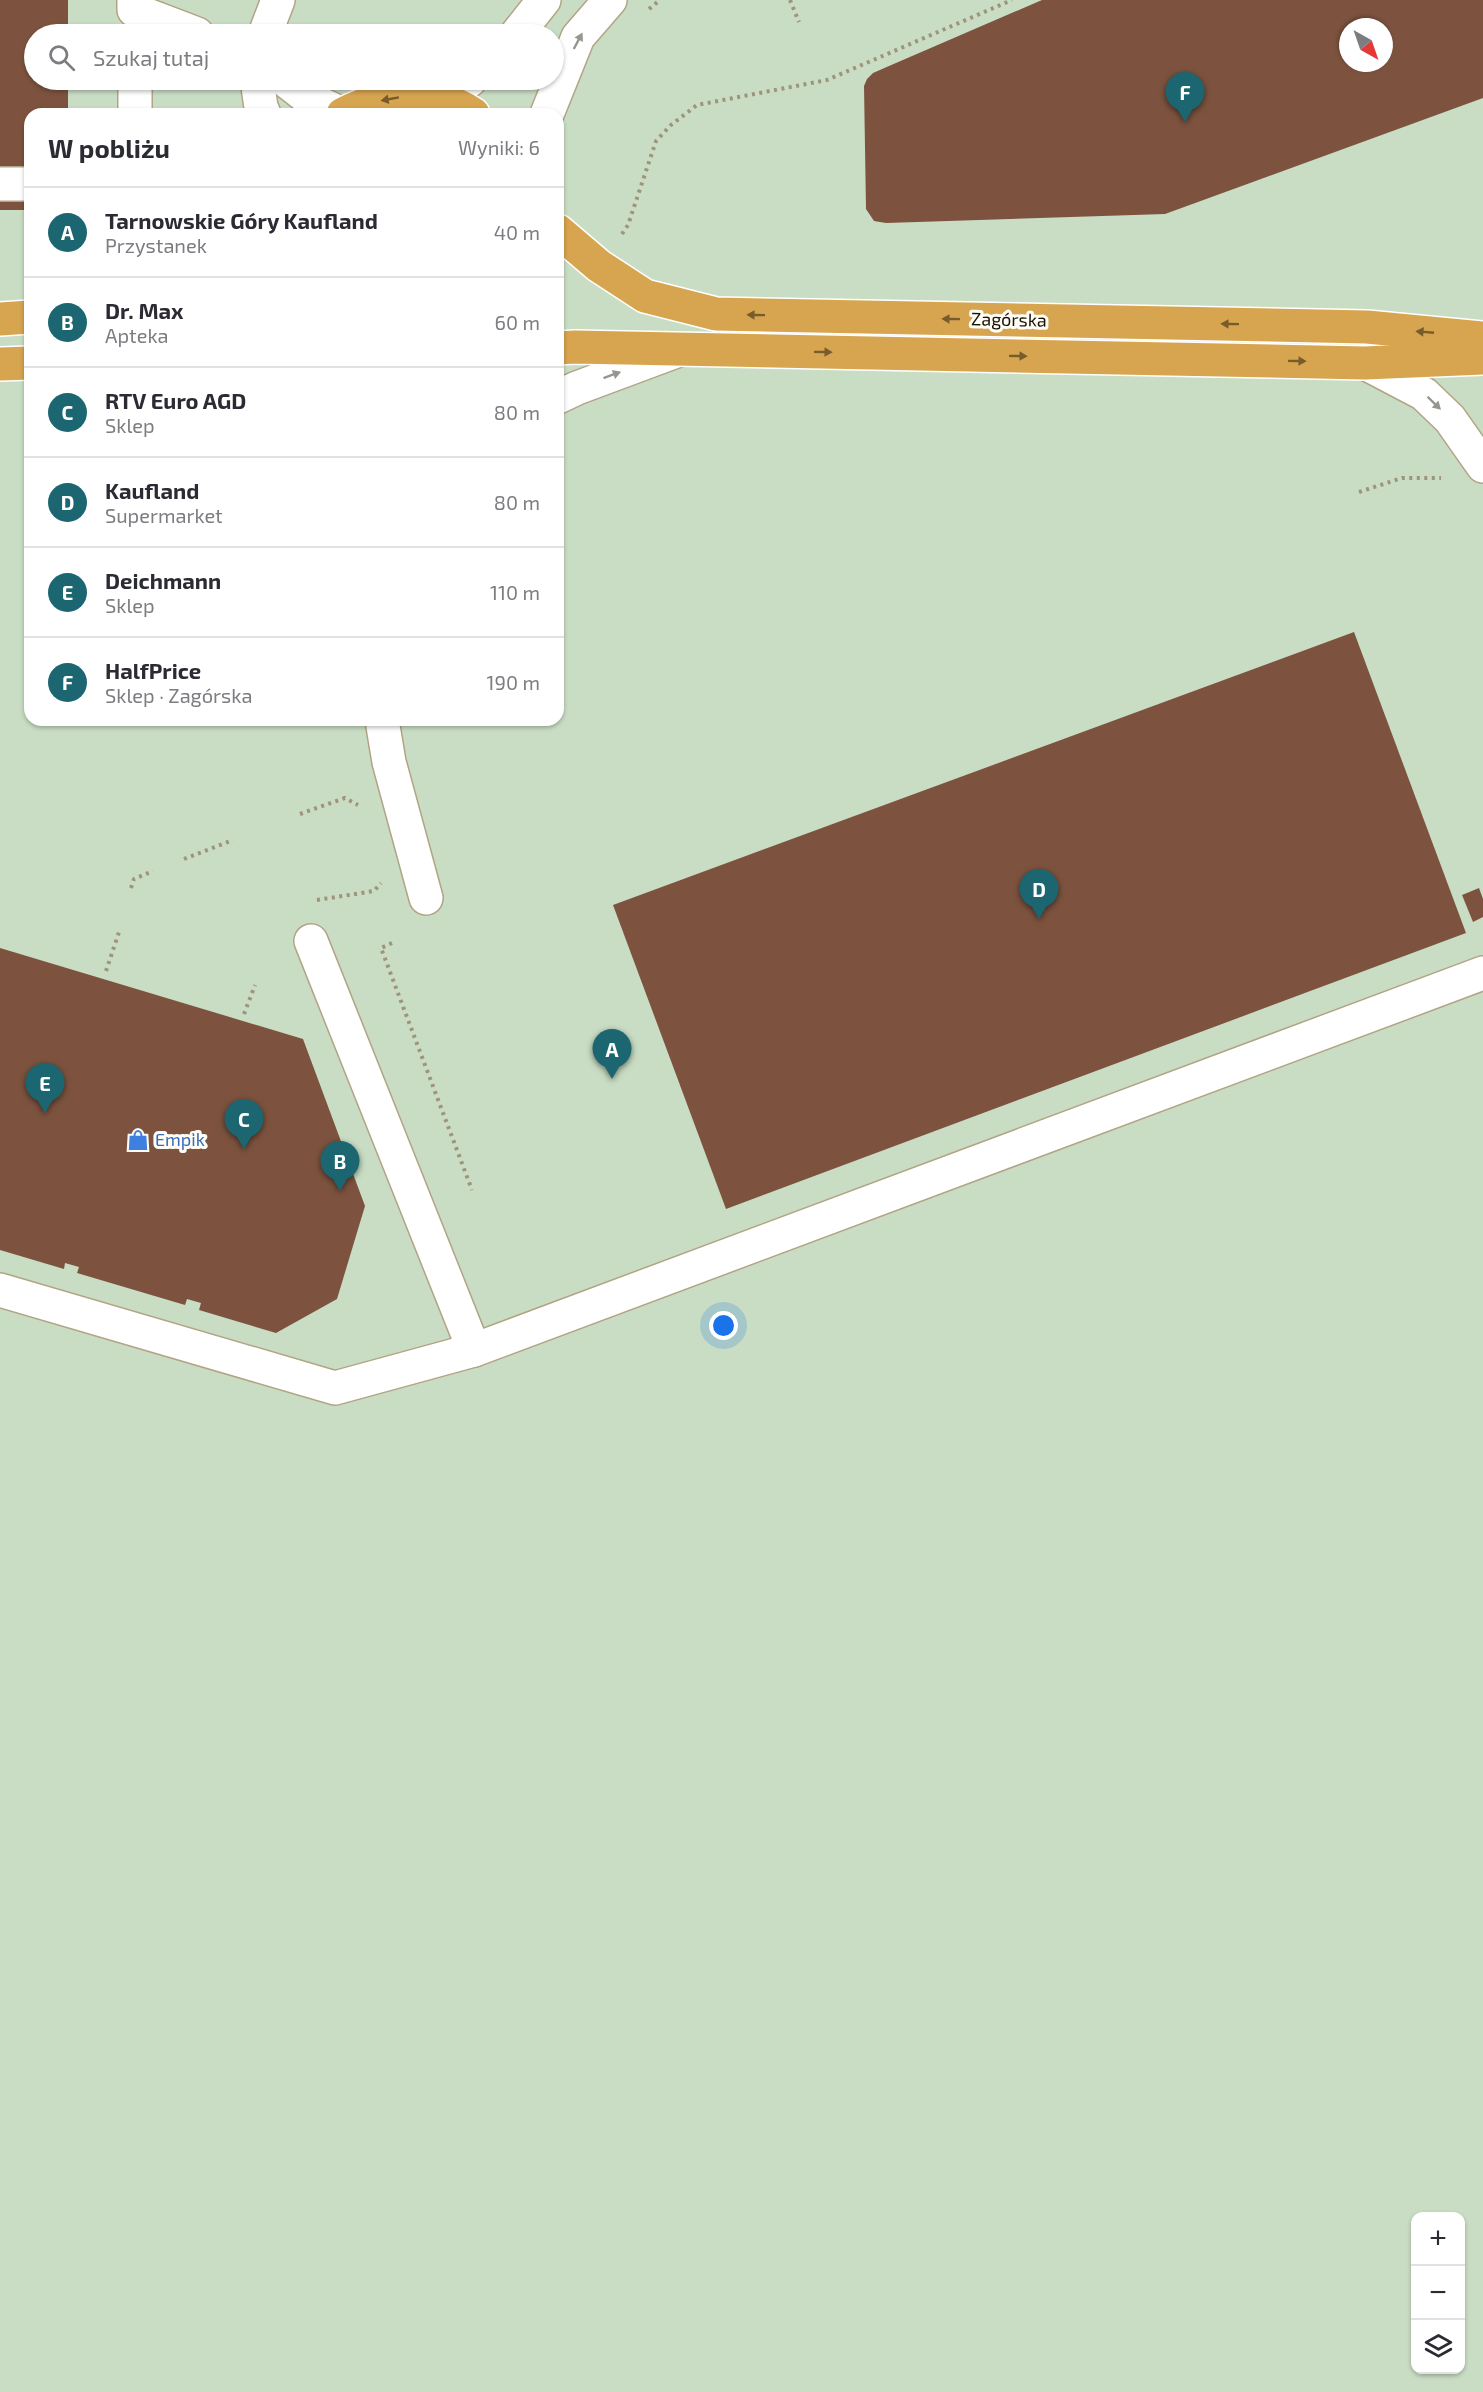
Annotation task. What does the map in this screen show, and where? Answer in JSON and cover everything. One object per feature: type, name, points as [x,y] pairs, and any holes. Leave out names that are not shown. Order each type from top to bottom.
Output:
[{"type":"highway","points":[[355,108],[388,98],[408,96],[440,99],[460,108]]},
{"type":"highway","name":"Zagórska","points":[[564,236],[599,266],[645,296],[716,314],[1367,327],[1483,338]]},
{"type":"highway","points":[[0,319],[24,317]]},
{"type":"highway","name":"Zagórska","points":[[564,348],[1365,363],[1483,357]]},
{"type":"highway","points":[[0,364],[24,363]]},
{"type":"lane","points":[[269,24],[278,0]]},
{"type":"lane","points":[[525,24],[544,0]]},
{"type":"lane","points":[[564,72],[578,37],[610,0]]},
{"type":"lane","points":[[134,15],[164,24]]},
{"type":"lane","points":[[135,90],[135,108]]},
{"type":"lane","points":[[258,90],[261,108]]},
{"type":"lane","points":[[298,90],[308,98],[329,108]]},
{"type":"lane","points":[[440,99],[454,90]]},
{"type":"lane","points":[[549,108],[557,90]]},
{"type":"lane","points":[[0,184],[24,184]]},
{"type":"lane","points":[[564,394],[681,349]]},
{"type":"lane","points":[[1365,363],[1424,394],[1450,419],[1483,466]]},
{"type":"lane","points":[[382,726],[389,762],[426,898]]},
{"type":"lane","points":[[311,941],[474,1350]]},
{"type":"lane","points":[[0,1290],[335,1388],[474,1350],[1483,973]]},
{"type":"path","points":[[790,0],[799,22]]},
{"type":"path","points":[[621,236],[628,225],[656,141],[671,125],[697,105],[827,80],[1012,0]]},
{"type":"path","points":[[1359,492],[1402,478],[1441,478]]},
{"type":"path","points":[[300,814],[345,798],[361,806]]},
{"type":"path","points":[[184,859],[233,840]]},
{"type":"path","points":[[131,888],[134,879],[153,872]]},
{"type":"path","points":[[317,900],[374,891],[381,884],[383,875]]},
{"type":"path","points":[[106,971],[120,929]]},
{"type":"path","points":[[392,943],[381,948],[472,1190]]},
{"type":"path","points":[[244,1014],[255,985]]},
{"type":"green space","points":[[0,0],[1483,0],[1483,2392],[0,2392]]},
{"type":"building","points":[[0,0],[68,0],[68,24],[24,24],[24,90],[68,90],[68,108],[24,108],[24,210],[0,210]]},
{"type":"building","points":[[1042,0],[1483,0],[1483,98],[1165,214],[886,223],[874,221],[866,209],[864,86],[873,73]]},
{"type":"building","points":[[1354,632],[1466,933],[726,1209],[613,905]]},
{"type":"building","points":[[1479,888],[1483,899],[1483,917],[1473,922],[1462,895]]},
{"type":"building","points":[[0,948],[303,1039],[365,1206],[337,1299],[276,1333],[199,1310],[201,1303],[187,1299],[185,1305],[77,1273],[79,1267],[65,1263],[64,1269],[0,1250]]},
{"type":"place","name":"HalfPrice","points":[[1185,122]]},
{"type":"place","name":"Kaufland","points":[[1039,919]]},
{"type":"place","name":"Tarnowskie Góry Kaufland","points":[[612,1079]]},
{"type":"place","name":"Deichmann","points":[[45,1113]]},
{"type":"place","name":"Empik","points":[[138,1140]]},
{"type":"place","name":"RTV Euro AGD","points":[[244,1149]]},
{"type":"place","name":"Dr. Max","points":[[340,1191]]}]
